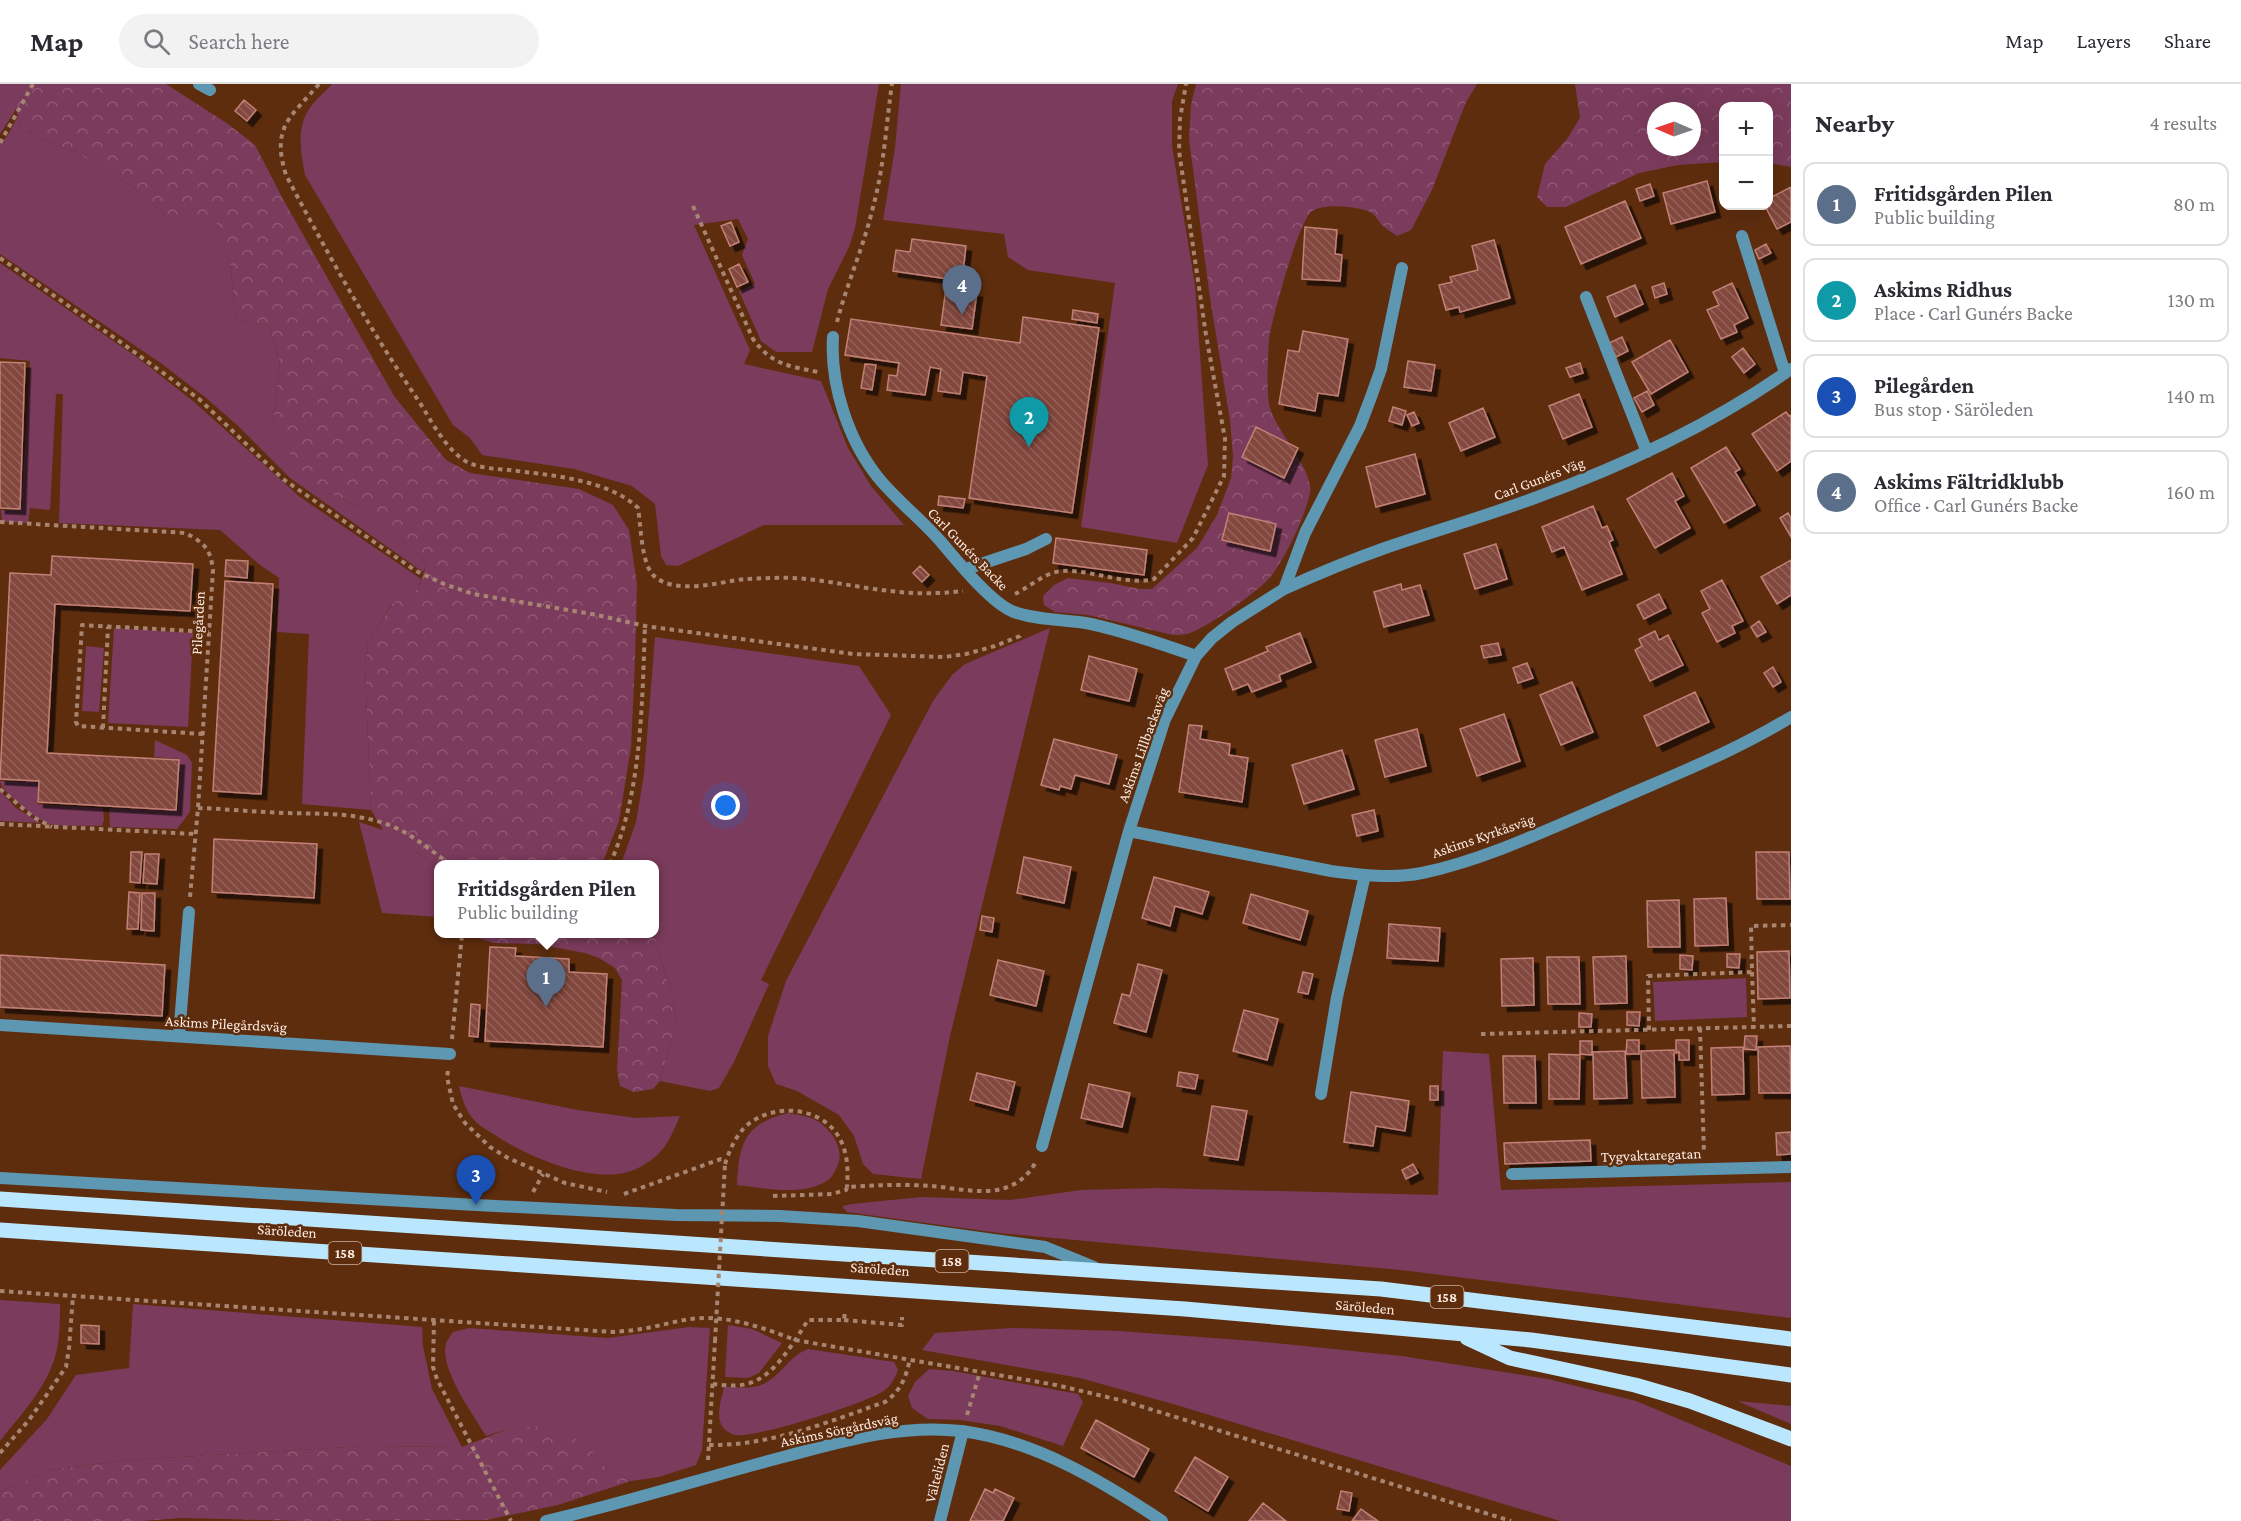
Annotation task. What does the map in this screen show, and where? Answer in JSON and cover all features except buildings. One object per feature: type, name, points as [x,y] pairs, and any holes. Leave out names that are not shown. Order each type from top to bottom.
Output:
[{"type":"main road","name":"Säröleden","points":[[0,1200],[1381,1288],[1791,1339]]},
{"type":"main road","name":"Säröleden","points":[[0,1230],[1185,1308],[1531,1340],[1791,1376]]},
{"type":"main road","points":[[1459,1334],[1510,1358],[1635,1385],[1750,1422],[1791,1439]]},
{"type":"street","points":[[1742,236],[1788,371]]},
{"type":"street","points":[[1284,589],[1305,533],[1360,426],[1371,397],[1381,369],[1402,268]]},
{"type":"street","points":[[1586,297],[1647,452]]},
{"type":"street","name":"Carl Gunérs Backe","points":[[833,337],[834,374],[842,406],[855,439],[868,463],[899,500],[1000,603],[1013,612],[1090,624],[1153,640],[1196,656]]},
{"type":"street","name":"Carl Gunérs Väg","points":[[1284,589],[1386,547],[1534,498],[1647,452],[1711,421],[1788,371]]},
{"type":"street","points":[[966,569],[1017,552],[1046,539]]},
{"type":"street","name":"Askims Lillbackaväg","points":[[1041,1146],[1129,831],[1165,719],[1196,656],[1212,638],[1232,622],[1284,589]]},
{"type":"street","name":"Askims Kyrkåsväg","points":[[1129,831],[1365,875],[1420,873],[1454,865],[1542,832],[1722,754],[1791,717]]},
{"type":"street","points":[[1321,1094],[1337,997],[1365,875]]},
{"type":"street","points":[[179,1036],[189,912]]},
{"type":"street","name":"Askims Pilegårdsväg","points":[[0,1025],[450,1054]]},
{"type":"street","name":"Tygvaktaregatan","points":[[1512,1174],[1791,1167]]},
{"type":"street","points":[[0,1178],[476,1205],[858,1221],[1045,1247],[1101,1270]]},
{"type":"street","name":"Askims Sörgårdsväg","points":[[546,1521],[615,1504],[710,1476],[880,1434],[964,1428],[1040,1452],[1071,1467],[1162,1521]]},
{"type":"street","name":"Välteliden","points":[[940,1521],[964,1428]]},
{"type":"path","points":[[0,143],[33,84]]},
{"type":"path","points":[[319,84],[283,126],[280,149],[286,175],[384,350],[440,434],[466,462],[585,482],[632,502],[638,508],[647,565],[652,574],[664,582],[682,586],[703,586],[777,578],[831,581],[890,591],[936,594],[984,588]]},
{"type":"path","points":[[833,337],[844,294],[862,249],[874,204],[892,84]]},
{"type":"path","points":[[1000,603],[1053,573],[1071,572],[1135,580],[1154,579],[1193,538],[1224,476],[1225,439],[1206,335],[1179,151],[1180,118],[1186,84]]},
{"type":"path","points":[[693,206],[753,339],[764,352],[787,366],[834,374]]},
{"type":"path","points":[[0,258],[119,340],[199,399],[284,479],[416,571],[444,584],[473,594],[597,615],[645,626],[853,654],[944,657],[966,654],[1020,636],[1030,615]]},
{"type":"path","name":"Pilegården","points":[[0,522],[186,533],[202,542],[211,554],[213,570],[203,734],[189,912]]},
{"type":"path","points":[[203,734],[78,726],[76,722],[82,625],[209,632]]},
{"type":"path","points":[[103,728],[108,626]]},
{"type":"path","points":[[611,860],[628,812],[636,758],[645,626]]},
{"type":"path","points":[[0,789],[33,818],[55,828]]},
{"type":"path","points":[[198,808],[285,813],[343,813],[391,826],[445,860]]},
{"type":"path","points":[[0,824],[196,834]]},
{"type":"path","points":[[1754,1027],[1751,926],[1791,925]]},
{"type":"path","points":[[462,938],[447,1077],[453,1104],[465,1123],[490,1147],[508,1158],[565,1183],[609,1193]]},
{"type":"path","points":[[1649,1030],[1648,976],[1752,972]]},
{"type":"path","points":[[1481,1034],[1791,1026]]},
{"type":"path","points":[[1700,1028],[1704,1168]]},
{"type":"path","points":[[848,1187],[848,1169],[843,1145],[836,1132],[827,1123],[811,1114],[795,1110],[767,1114],[754,1120],[733,1143],[726,1162],[709,1445],[735,1445],[775,1438],[885,1402],[896,1395],[910,1359]]},
{"type":"path","points":[[772,1196],[832,1194],[846,1190],[848,1187],[892,1184],[981,1191],[1006,1188],[1020,1181],[1033,1168],[1041,1146]]},
{"type":"path","points":[[641,1196],[620,1195],[721,1159],[726,1162]]},
{"type":"path","points":[[533,1192],[543,1174]]},
{"type":"path","points":[[715,1197],[726,1197]]},
{"type":"path","points":[[0,1291],[613,1332],[705,1318],[754,1325],[795,1340],[1056,1386],[1124,1401],[1511,1521]]},
{"type":"path","points":[[0,1453],[29,1420],[66,1367],[73,1296]]},
{"type":"path","points":[[844,1320],[845,1312]]},
{"type":"path","points":[[713,1384],[744,1385],[761,1379],[786,1353],[808,1320],[844,1320],[902,1325],[902,1317]]},
{"type":"path","points":[[434,1321],[433,1352],[437,1379],[511,1521]]},
{"type":"path","points":[[964,1428],[980,1372]]},
{"type":"green space","points":[[0,84],[19,84],[16,109],[0,134]]},
{"type":"green space","points":[[19,84],[166,84],[228,124],[255,145],[394,396],[446,460],[470,473],[579,489],[613,505],[629,530],[637,584],[635,661],[631,747],[619,821],[604,860],[434,860],[434,863],[383,830],[371,810],[365,666],[368,643],[392,604],[418,589],[427,563],[373,513],[326,492],[297,467],[273,423],[280,362],[269,326],[236,319],[230,262],[216,221],[166,215],[130,185],[76,152],[40,139],[21,127],[15,106]]},
{"type":"green space","points":[[332,84],[879,84],[855,228],[849,247],[828,289],[812,352],[776,352],[761,341],[739,291],[755,284],[742,255],[748,239],[738,219],[694,225],[750,350],[744,364],[821,381],[848,448],[871,486],[904,525],[764,525],[678,566],[666,565],[661,556],[655,504],[632,486],[574,469],[482,455],[470,438],[453,425],[305,175],[302,158],[302,125],[311,106]]},
{"type":"green space","points":[[901,84],[1178,84],[1172,101],[1172,146],[1195,285],[1208,465],[1177,543],[1081,527],[1115,283],[1028,270],[1008,257],[1004,234],[883,220],[895,148]]},
{"type":"green space","points":[[1196,84],[1477,84],[1466,102],[1432,190],[1411,230],[1397,236],[1372,213],[1349,207],[1317,208],[1307,218],[1286,272],[1269,340],[1268,394],[1270,408],[1279,428],[1301,462],[1310,484],[1307,503],[1289,547],[1266,582],[1206,625],[1187,634],[1173,635],[1088,615],[1055,612],[1044,605],[1043,596],[1054,585],[1068,578],[1152,589],[1197,548],[1217,515],[1231,478],[1233,457],[1230,420],[1210,298],[1189,139],[1191,105]]},
{"type":"green space","points":[[1575,84],[1791,84],[1791,167],[1773,164],[1773,102],[1719,102],[1719,162],[1678,165],[1639,173],[1566,207],[1547,207],[1537,197],[1545,164],[1567,139],[1580,118]]},
{"type":"green space","points":[[18,116],[21,127],[40,139],[76,152],[130,185],[165,214],[216,220],[230,262],[236,319],[269,326],[280,362],[273,423],[326,492],[373,513],[427,563],[423,572],[290,478],[237,425],[162,364],[0,254],[0,145]]},
{"type":"green space","points":[[0,263],[138,358],[193,401],[300,497],[421,579],[418,589],[391,605],[368,643],[365,666],[371,810],[302,804],[309,634],[277,632],[279,578],[260,565],[220,530],[59,523],[63,394],[56,394],[50,510],[30,508],[28,523],[2,522],[1,510],[21,510],[30,361],[0,358]]},
{"type":"green space","points":[[114,628],[193,633],[188,727],[108,723]]},
{"type":"green space","points":[[1050,628],[950,1036],[921,1179],[873,1174],[863,1164],[854,1136],[839,1115],[797,1091],[776,1084],[768,1066],[768,1036],[786,981],[933,701],[952,675],[965,664]]},
{"type":"green space","points":[[655,637],[859,666],[891,715],[761,980],[769,984],[734,1062],[719,1088],[710,1091],[660,1081],[676,1023],[674,1003],[655,938],[659,938],[659,860],[622,860],[636,822],[644,774]]},
{"type":"green space","points":[[86,646],[104,648],[99,712],[82,711]]},
{"type":"green space","points":[[155,740],[187,755],[192,763],[190,812],[177,829],[110,827],[109,808],[178,811],[179,759],[154,757]]},
{"type":"green space","points":[[0,781],[38,782],[37,804],[103,808],[102,826],[44,822],[13,799]]},
{"type":"green space","points":[[0,791],[16,808],[41,823],[0,821]]},
{"type":"green space","points":[[359,822],[383,830],[434,863],[434,917],[382,913]]},
{"type":"green space","points":[[479,938],[655,938],[674,1003],[676,1023],[660,1081],[653,1089],[634,1092],[620,1086],[617,1070],[622,980],[615,968],[585,953],[537,944],[493,943]]},
{"type":"green space","points":[[1746,978],[1747,1017],[1655,1021],[1653,982]]},
{"type":"green space","points":[[1443,1051],[1489,1054],[1501,1190],[1791,1182],[1791,1318],[1401,1270],[999,1233],[847,1212],[843,1208],[843,1206],[852,1204],[921,1197],[1010,1200],[1081,1190],[1156,1188],[1438,1195]]},
{"type":"green space","points":[[459,1086],[578,1110],[636,1118],[680,1116],[661,1151],[642,1166],[626,1173],[608,1175],[588,1173],[527,1153],[478,1124],[467,1110]]},
{"type":"green space","points":[[788,1113],[815,1120],[834,1137],[840,1156],[832,1176],[818,1185],[796,1190],[737,1185],[742,1147],[747,1138],[762,1123]]},
{"type":"green space","points":[[0,1300],[60,1304],[60,1329],[54,1360],[46,1378],[35,1397],[0,1441]]},
{"type":"green space","points":[[133,1304],[422,1327],[423,1346],[432,1389],[462,1447],[367,1446],[127,1460],[50,1470],[0,1492],[0,1470],[47,1419],[76,1375],[129,1368]]},
{"type":"green space","points":[[728,1325],[752,1329],[782,1343],[759,1373],[748,1378],[725,1377]]},
{"type":"green space","points":[[689,1327],[710,1328],[702,1450],[696,1465],[659,1477],[631,1481],[605,1467],[590,1448],[508,1429],[486,1436],[452,1378],[445,1354],[447,1342],[453,1332],[469,1328],[608,1338]]},
{"type":"green space","points":[[1012,1328],[1119,1331],[1254,1341],[1402,1356],[1548,1379],[1636,1401],[1791,1466],[1791,1521],[1560,1521],[1080,1378],[922,1350],[935,1333]]},
{"type":"green space","points":[[808,1349],[894,1362],[898,1370],[892,1382],[882,1392],[832,1412],[746,1435],[735,1435],[723,1428],[719,1416],[724,1387],[762,1385],[801,1352]]},
{"type":"green space","points":[[929,1369],[953,1371],[1078,1394],[1083,1402],[1063,1446],[1000,1426],[960,1420],[928,1419],[912,1408],[908,1396],[915,1382]]},
{"type":"green space","points":[[1737,1401],[1791,1406],[1791,1424]]},
{"type":"green space","points":[[541,1426],[567,1433],[590,1448],[605,1467],[631,1481],[558,1505],[486,1520],[303,1521],[182,1518],[142,1521],[0,1521],[0,1492],[50,1470],[127,1460],[367,1446],[462,1447],[508,1429]]},
{"type":"place","name":"Askims Fältridklubb","points":[[962,315]]},
{"type":"place","name":"Askims Ridhus","points":[[1029,447]]},
{"type":"place","name":"Fritidsgården Pilen","points":[[546,1007]]},
{"type":"place","name":"Pilegården","points":[[476,1205]]}]
